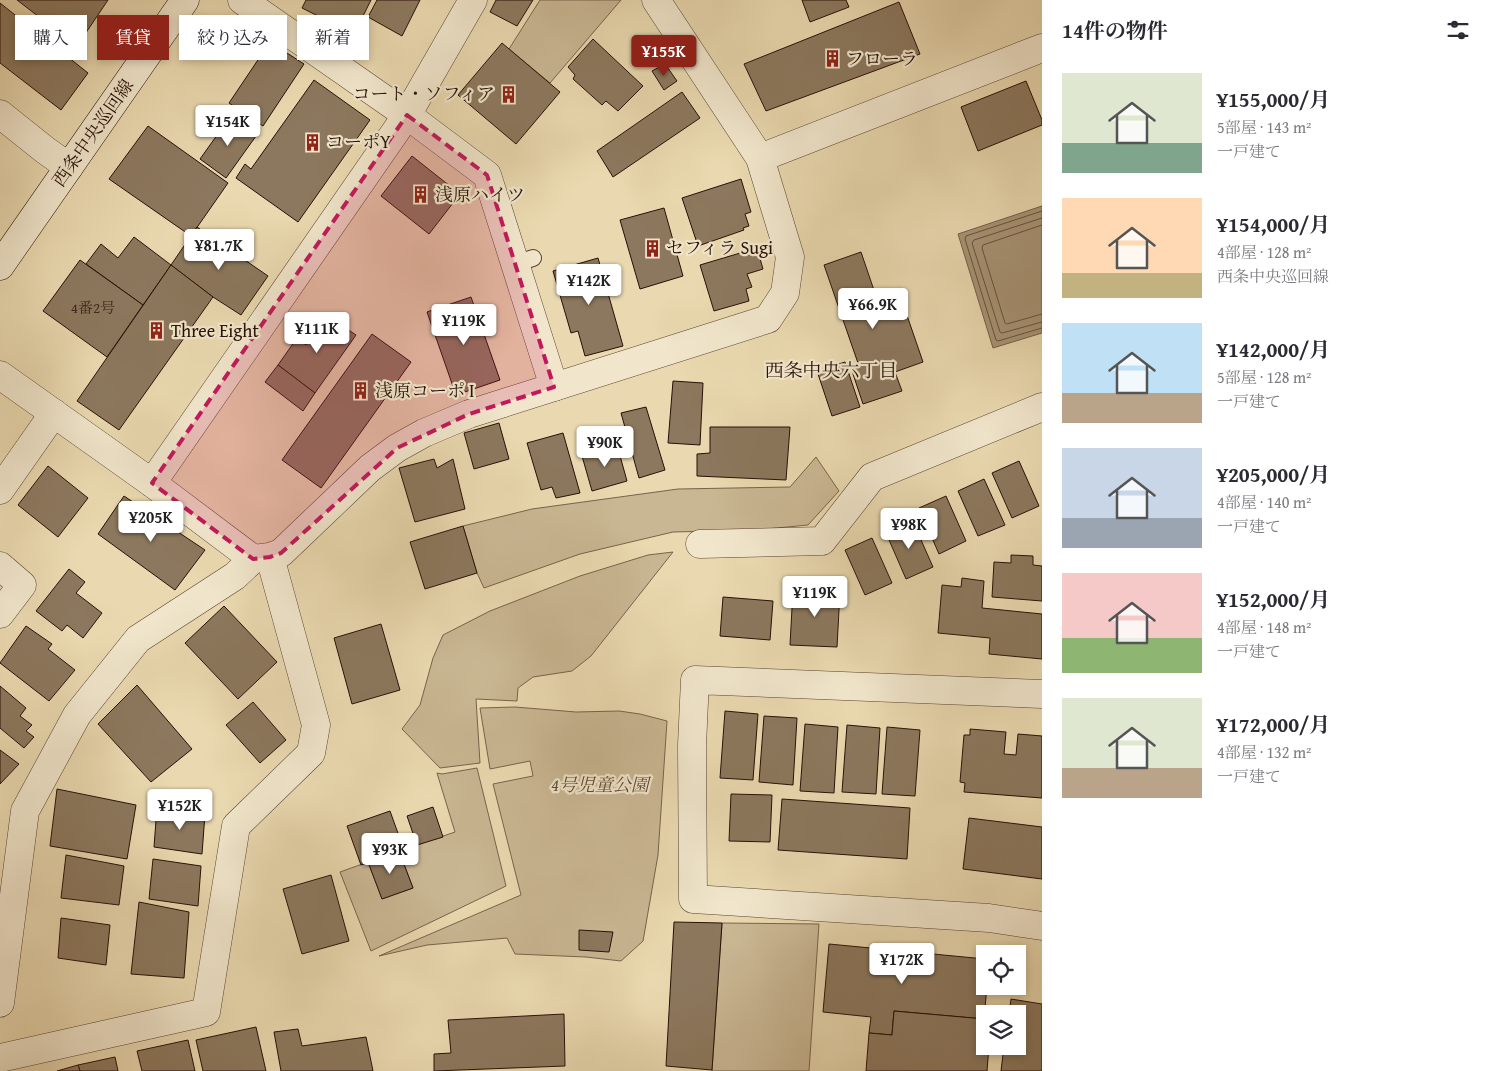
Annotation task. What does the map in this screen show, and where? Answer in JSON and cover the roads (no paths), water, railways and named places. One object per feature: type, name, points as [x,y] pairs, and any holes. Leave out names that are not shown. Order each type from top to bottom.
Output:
[{"type":"street","name":"西条中央巡回線","points":[[0,266],[185,0]]},
{"type":"street","points":[[242,0],[407,115],[487,175],[524,261],[554,387]]},
{"type":"street","points":[[152,482],[407,115],[473,0]]},
{"type":"street","points":[[0,1003],[25,811],[77,715],[138,639],[261,558],[281,553],[370,468],[397,448],[424,433],[469,414],[768,320],[785,293],[790,257],[760,158],[656,0]]},
{"type":"street","points":[[760,158],[1042,48]]},
{"type":"street","points":[[0,114],[69,167]]},
{"type":"street","points":[[0,375],[261,558],[316,725],[311,753],[236,826],[206,1012],[0,1058]]},
{"type":"street","points":[[700,544],[822,541],[872,477],[1042,408]]},
{"type":"street","points":[[0,490],[54,413]]},
{"type":"street","points":[[0,566],[22,585],[0,614]]},
{"type":"street","points":[[1042,694],[695,680],[692,754],[694,899],[989,918],[1042,926]]},
{"type":"water","points":[[1042,206],[1042,333],[993,348],[958,234]]},
{"type":"place","name":"フローラ","points":[[832,59]]},
{"type":"place","name":"コート・ソフィア","points":[[509,94]]},
{"type":"place","name":"コーポY","points":[[312,142]]},
{"type":"place","name":"浅原ハイツ","points":[[421,195]]},
{"type":"place","name":"セフィラ Sugi","points":[[652,248]]},
{"type":"place","name":"Three Eight","points":[[157,331]]},
{"type":"place","name":"浅原コーポ I","points":[[361,391]]},
{"type":"district","name":"西条中央六丁目","points":[[831,370]]},
{"type":"park label","name":"4号児童公園","points":[[600,785]]}]
